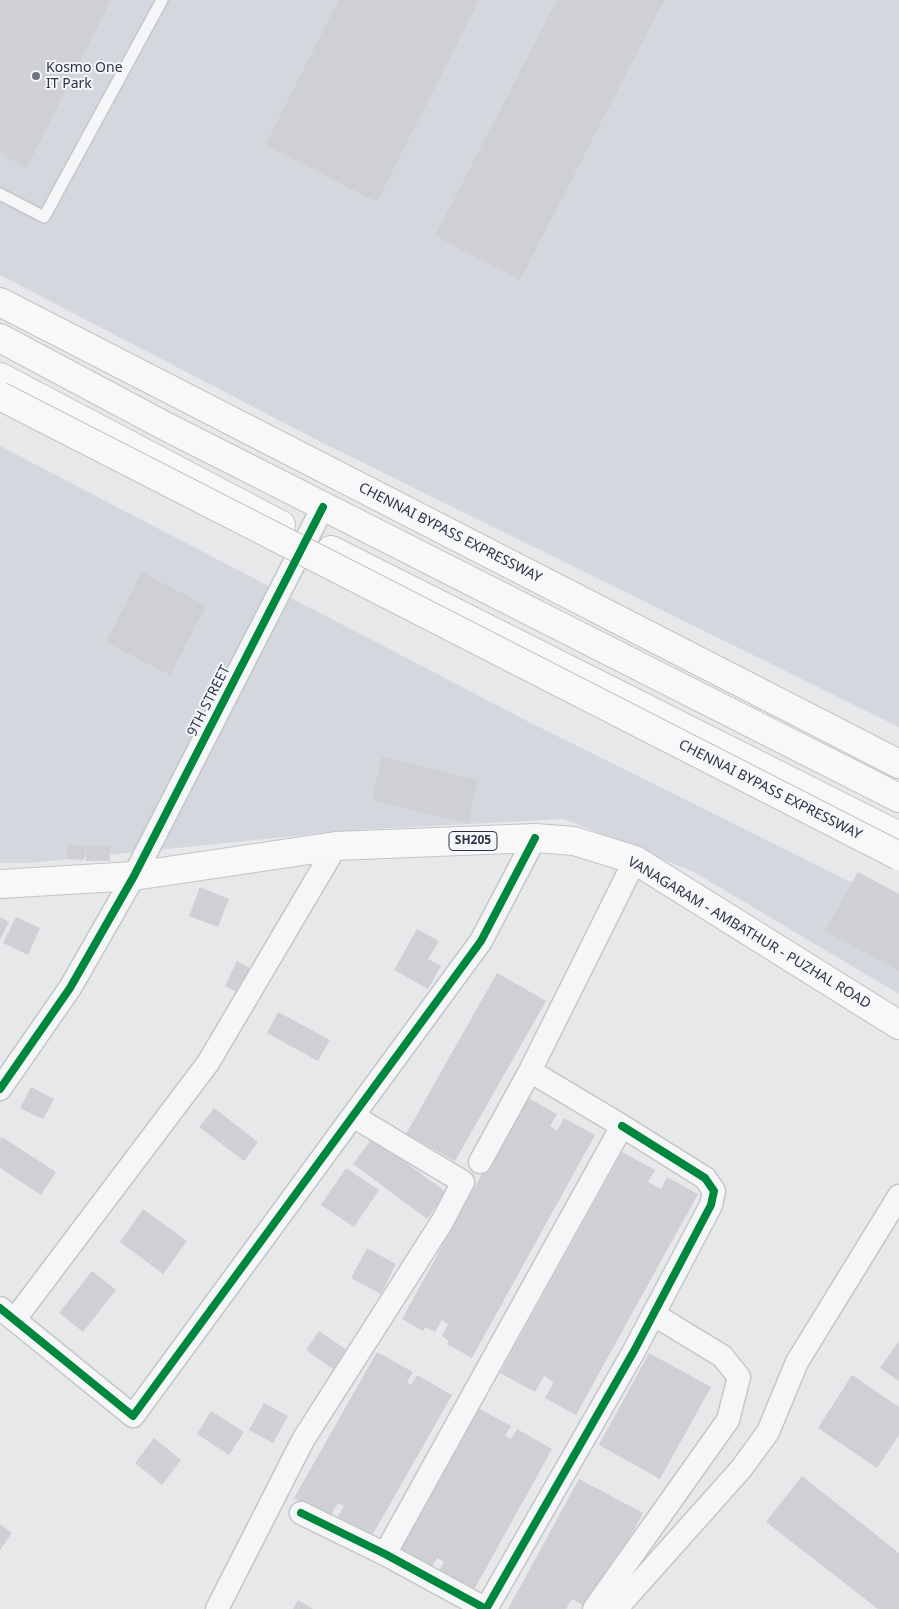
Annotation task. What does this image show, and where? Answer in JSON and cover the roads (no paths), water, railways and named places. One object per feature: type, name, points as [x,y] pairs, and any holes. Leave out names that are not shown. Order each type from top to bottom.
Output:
[{"type":"main road","name":"CHENNAI BYPASS EXPRESSWAY","points":[[0,302],[899,764]]},
{"type":"main road","points":[[0,338],[165,426],[899,798]]},
{"type":"main road","points":[[0,377],[306,538],[899,836]]},
{"type":"main road","name":"CHENNAI BYPASS EXPRESSWAY","points":[[0,396],[899,856]]},
{"type":"main road","name":"VANAGARAM - AMBATHUR - PUZHAL ROAD","points":[[0,884],[134,876],[336,846],[535,838],[574,842],[634,860],[899,1025]]},
{"type":"street","name":"9TH STREET","points":[[0,1089],[70,988],[134,876],[323,506]]},
{"type":"street","points":[[336,846],[208,1064],[8,1314],[132,1416],[481,941],[535,838]]},
{"type":"street","points":[[480,1162],[530,1071],[634,860]]},
{"type":"street","points":[[301,1513],[385,1554],[486,1609],[653,1314],[711,1205],[714,1191],[705,1178],[530,1071]]},
{"type":"street","points":[[217,1609],[303,1440],[442,1222],[463,1182],[353,1116]]},
{"type":"street","points":[[385,1554],[622,1126]]},
{"type":"street","points":[[616,1609],[741,1469],[768,1432],[797,1362],[899,1196]]},
{"type":"street","points":[[594,1609],[728,1420],[739,1377],[722,1356],[653,1314]]},
{"type":"lane","points":[[0,194],[44,217],[162,0]]},
{"type":"place","name":"Kosmo One IT Park","points":[[36,76]]}]
